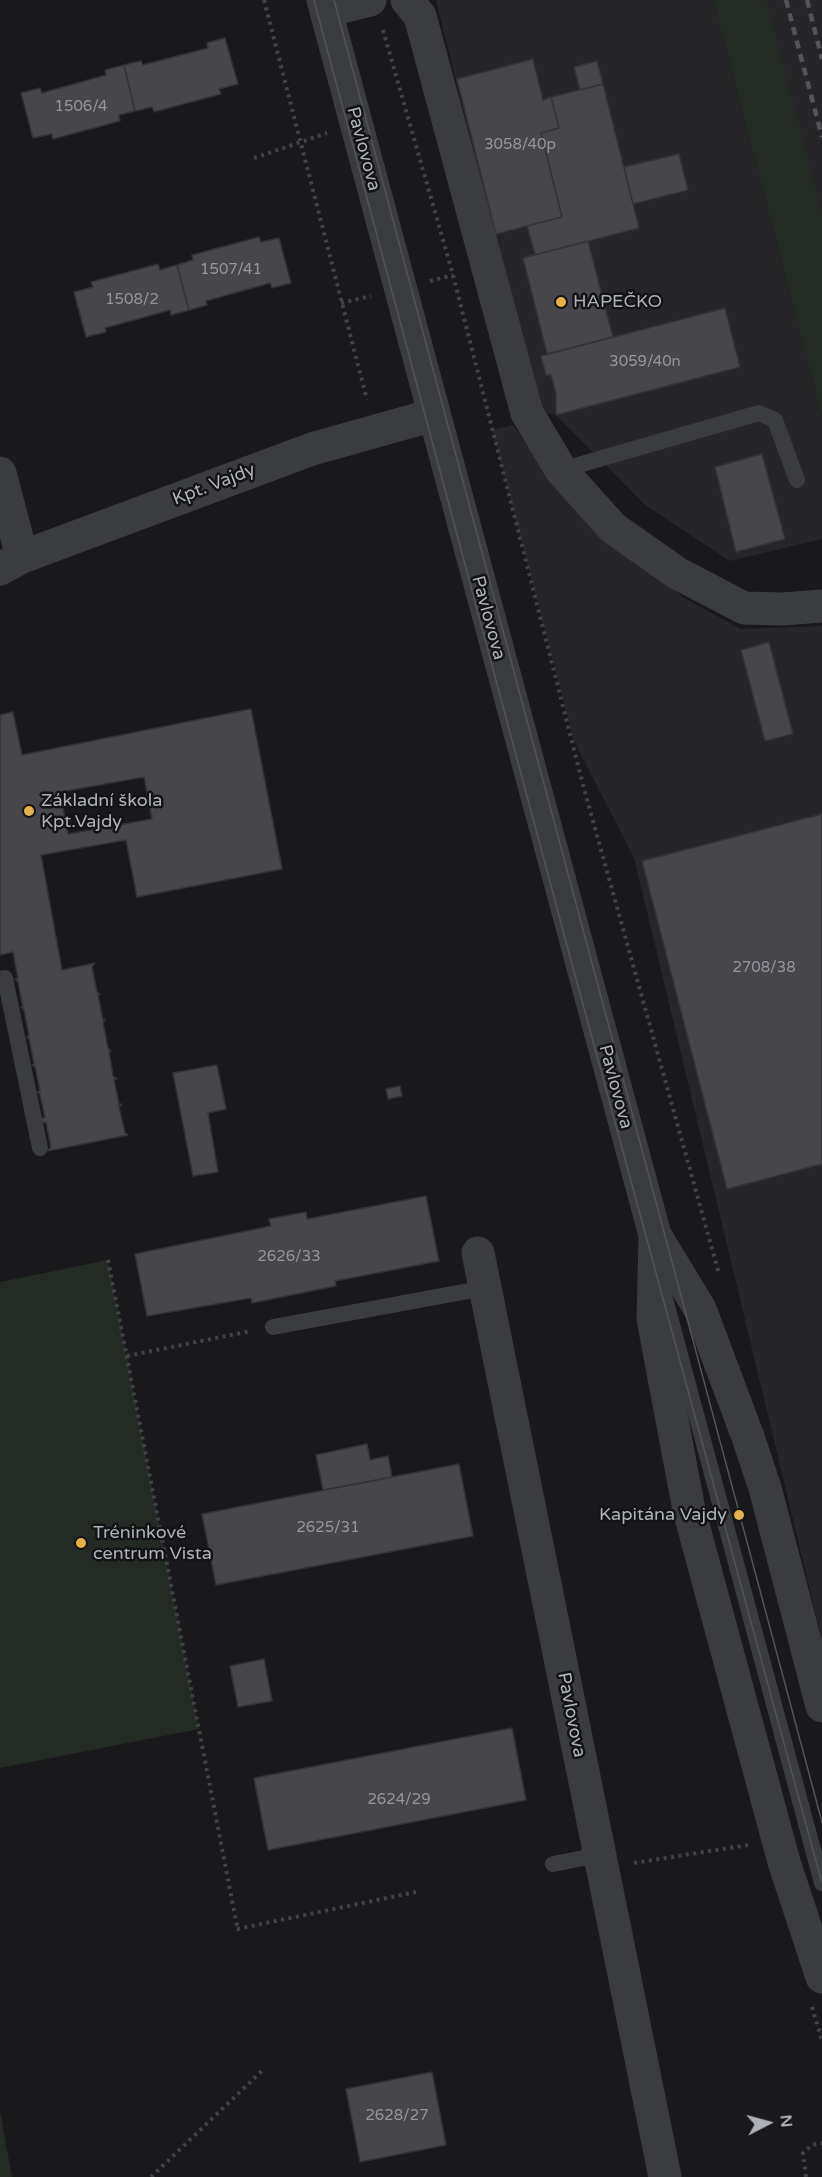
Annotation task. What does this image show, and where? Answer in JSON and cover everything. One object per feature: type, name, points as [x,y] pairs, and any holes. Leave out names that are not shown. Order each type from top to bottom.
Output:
[{"type":"street","points":[[407,0],[420,16],[527,412],[561,470],[613,528],[676,573],[744,608],[783,609],[822,606]]},
{"type":"street","points":[[325,5],[376,11]]},
{"type":"street","name":"Pavlovova","points":[[325,5],[655,1249],[653,1319],[688,1510],[784,1862],[822,1977]]},
{"type":"street","name":"Kpt. Vajdy","points":[[11,563],[312,449],[433,415]]},
{"type":"street","points":[[0,473],[11,563]]},
{"type":"street","name":"Pavlovova","points":[[655,1249],[700,1309],[741,1417],[765,1488],[822,1706]]},
{"type":"street","name":"Pavlovova","points":[[478,1253],[665,2177]]},
{"type":"lane","points":[[561,470],[759,413],[775,420],[797,480]]},
{"type":"lane","points":[[0,979],[5,978],[40,1148]]},
{"type":"lane","points":[[655,1249],[822,1883]]},
{"type":"lane","points":[[273,1327],[485,1288]]},
{"type":"lane","points":[[553,1864],[601,1861]]},
{"type":"path","points":[[264,0],[368,403]]},
{"type":"path","points":[[376,11],[453,275],[583,785],[722,1284]]},
{"type":"path","points":[[254,158],[300,141]]},
{"type":"path","points":[[108,1260],[238,1930],[416,1892]]},
{"type":"path","points":[[127,1356],[273,1327]]},
{"type":"path","points":[[601,1861],[752,1845]]},
{"type":"path","points":[[151,2177],[265,2068]]},
{"type":"path","points":[[806,2177],[802,2153],[812,2145],[822,2143]]},
{"type":"shaded area","points":[[436,0],[713,0],[822,417],[822,539],[730,561],[644,504],[556,415],[538,412]]},
{"type":"shaded area","points":[[713,0],[766,0],[822,214],[822,417]]},
{"type":"shaded area","points":[[759,0],[822,0],[822,240]]},
{"type":"shaded area","points":[[513,425],[543,468],[684,598],[741,629],[822,626],[822,1640],[634,858],[574,741],[492,430]]},
{"type":"shaded area","name":"Tréninkové centrum Vista","points":[[108,1260],[199,1729],[0,1768],[0,1282]]},
{"type":"shaded area","points":[[0,2111],[12,2177],[0,2177]]},
{"type":"building","points":[[225,38],[238,84],[219,89],[221,94],[154,112],[152,107],[135,111],[124,65],[141,61],[143,65],[208,48],[207,43]]},
{"type":"building","points":[[533,59],[543,100],[551,97],[559,128],[541,133],[562,217],[496,234],[457,79]]},
{"type":"building","points":[[597,61],[603,84],[580,90],[574,67]]},
{"type":"building","points":[[124,65],[135,111],[119,115],[120,121],[53,139],[52,134],[33,138],[21,93],[40,88],[42,93],[106,75],[105,70]]},
{"type":"building","points":[[603,84],[639,228],[523,258],[535,254],[527,226],[562,217],[541,133],[559,128],[551,97]]},
{"type":"building","points":[[679,154],[688,190],[633,204],[624,167]]},
{"type":"building","points":[[259,237],[261,242],[279,238],[291,283],[272,288],[270,283],[206,301],[207,305],[189,310],[177,265],[193,260],[192,255]]},
{"type":"building","points":[[588,241],[613,337],[547,354],[523,258]]},
{"type":"building","points":[[158,264],[160,270],[177,265],[189,310],[171,315],[170,310],[105,328],[106,332],[86,337],[74,292],[93,287],[91,282]]},
{"type":"building","points":[[725,308],[740,367],[556,415],[556,393],[551,375],[546,375],[541,356]]},
{"type":"building","points":[[762,454],[785,539],[736,552],[715,467]]},
{"type":"building","points":[[769,642],[793,734],[765,741],[741,650]]},
{"type":"building","points":[[251,709],[282,869],[137,897],[126,840],[41,855],[62,970],[95,963],[92,967],[97,992],[100,994],[98,995],[103,1020],[105,1020],[103,1023],[108,1048],[111,1051],[109,1051],[113,1076],[117,1079],[114,1079],[119,1105],[122,1104],[119,1107],[125,1133],[128,1135],[48,1151],[51,1147],[46,1122],[43,1123],[42,1118],[45,1118],[40,1094],[37,1092],[40,1091],[35,1066],[32,1066],[34,1063],[29,1038],[27,1038],[29,1035],[24,1010],[21,1007],[23,1007],[18,982],[15,979],[18,979],[13,952],[0,955],[0,715],[13,712],[22,755]],"holes":[[[144,777],[152,819],[68,834],[60,792]]]},
{"type":"building","points":[[822,814],[822,1164],[727,1189],[642,861]]},
{"type":"building","points":[[217,1065],[226,1109],[208,1113],[218,1172],[193,1176],[173,1073]]},
{"type":"building","points":[[400,1086],[402,1096],[388,1099],[386,1089]]},
{"type":"building","points":[[426,1196],[439,1261],[335,1281],[336,1286],[252,1303],[251,1298],[147,1316],[135,1254],[271,1226],[269,1219],[306,1212],[307,1219]]},
{"type":"building","points":[[367,1444],[370,1460],[388,1456],[392,1477],[323,1490],[316,1455]]},
{"type":"building","points":[[459,1464],[473,1536],[216,1585],[202,1514]]},
{"type":"building","points":[[264,1659],[272,1701],[238,1707],[230,1666]]},
{"type":"building","points":[[512,1728],[526,1800],[268,1850],[254,1778]]},
{"type":"building","points":[[432,2072],[446,2145],[360,2162],[346,2089]]},
{"type":"tram line","points":[[314,0],[569,953],[822,1883]]},
{"type":"tram line","points":[[334,0],[822,1822]]},
{"type":"railway","points":[[786,0],[822,137]]},
{"type":"railway","points":[[807,0],[822,59]]},
{"type":"place","name":"HAPEČKO","points":[[561,302]]},
{"type":"place","name":"Základní škola Kpt.Vajdy","points":[[29,811]]},
{"type":"place","name":"Kapitána Vajdy","points":[[739,1515]]},
{"type":"place","name":"Tréninkové centrum Vista","points":[[81,1543]]}]
